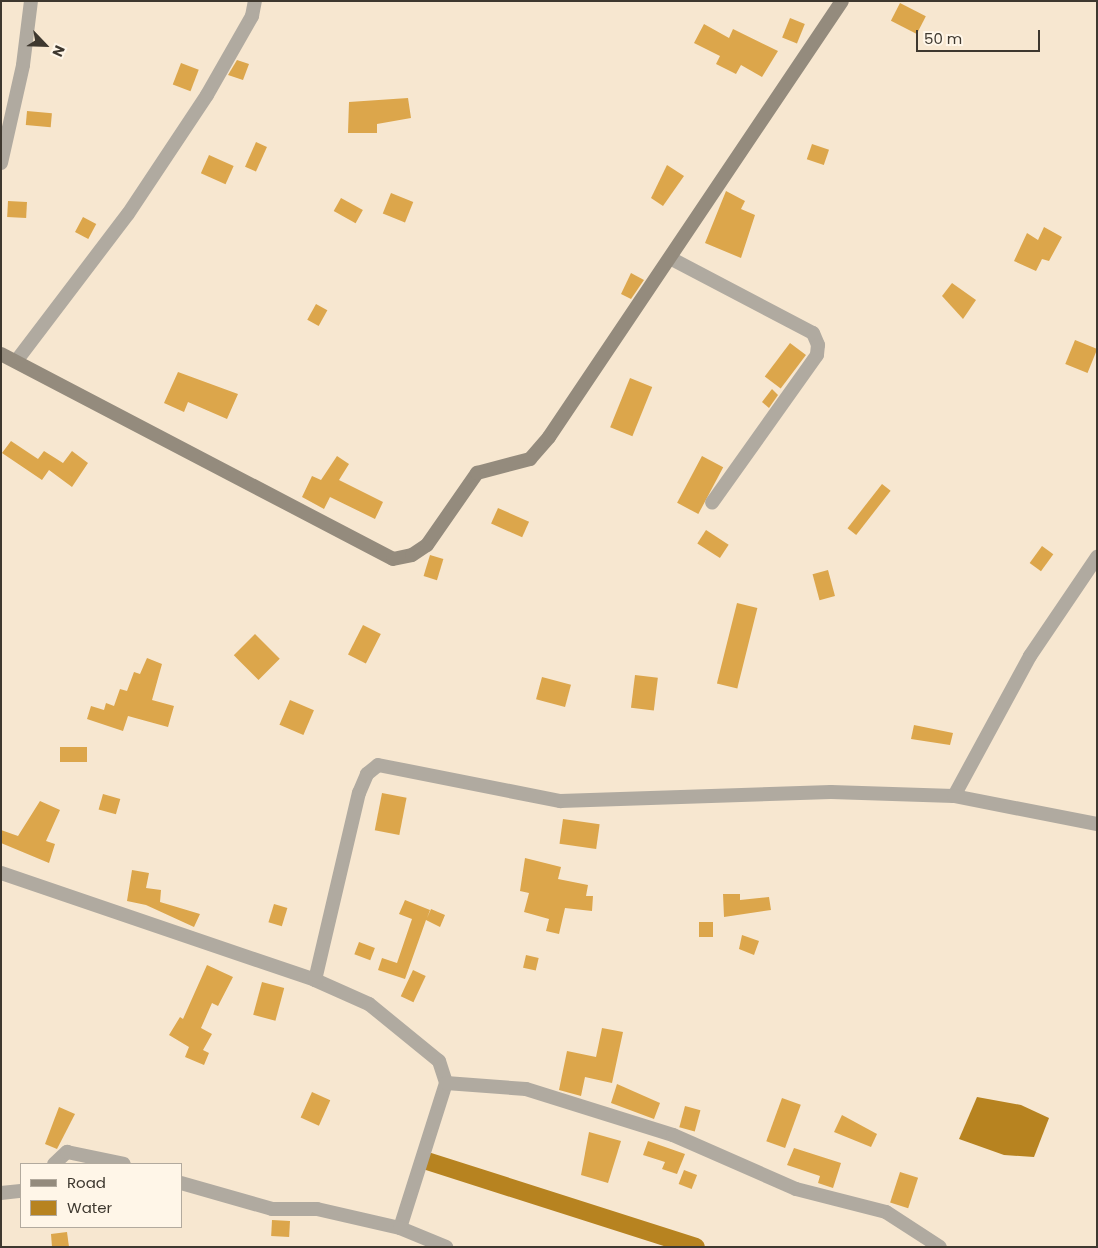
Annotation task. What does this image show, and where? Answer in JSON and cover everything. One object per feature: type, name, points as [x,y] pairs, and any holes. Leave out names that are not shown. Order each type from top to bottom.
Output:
[{"type":"main road","points":[[1,354],[17,360],[393,560],[412,555],[427,545],[477,473],[530,459],[670,258],[842,1]]},
{"type":"street","points":[[1,163],[23,65],[31,1]]},
{"type":"street","points":[[17,360],[128,214],[197,111],[252,16],[255,1]]},
{"type":"street","points":[[670,258],[813,333],[818,345],[817,355],[712,503]]},
{"type":"street","points":[[954,796],[1030,656],[1097,557]]},
{"type":"street","points":[[315,980],[359,793],[367,774],[378,765],[560,800],[831,792],[954,796],[1097,824]]},
{"type":"street","points":[[1,873],[315,980],[369,1004],[439,1061],[446,1083],[400,1228]]},
{"type":"street","points":[[446,1083],[526,1089],[673,1135],[796,1189],[886,1212],[940,1247]]},
{"type":"street","points":[[55,1163],[67,1152],[119,1163]]},
{"type":"street","points":[[182,1183],[272,1209],[317,1209],[400,1228],[446,1247]]},
{"type":"street","points":[[1,1193],[20,1191]]},
{"type":"water","points":[[977,1097],[1021,1105],[1049,1118],[1034,1157],[1004,1155],[959,1139]]},
{"type":"building","points":[[900,3],[926,16],[917,34],[891,21]]},
{"type":"building","points":[[790,18],[805,24],[797,43],[782,37]]},
{"type":"building","points":[[704,24],[729,38],[733,29],[778,51],[762,77],[741,65],[736,74],[716,64],[720,56],[694,43]]},
{"type":"building","points":[[237,60],[249,64],[243,80],[228,75]]},
{"type":"building","points":[[181,63],[199,70],[190,91],[173,84]]},
{"type":"building","points":[[408,98],[411,118],[377,124],[377,133],[348,133],[349,102]]},
{"type":"building","points":[[27,111],[52,113],[51,127],[26,125]]},
{"type":"building","points":[[256,142],[267,147],[256,172],[245,167]]},
{"type":"building","points":[[812,144],[829,150],[824,165],[807,159]]},
{"type":"building","points":[[209,155],[234,166],[226,184],[201,173]]},
{"type":"building","points":[[667,165],[684,176],[663,206],[651,198]]},
{"type":"building","points":[[726,191],[745,201],[741,209],[755,215],[741,258],[705,243]]},
{"type":"building","points":[[391,193],[413,202],[405,222],[383,213]]},
{"type":"building","points":[[341,198],[363,210],[356,223],[334,211]]},
{"type":"building","points":[[8,201],[27,202],[26,218],[7,217]]},
{"type":"building","points":[[83,217],[96,224],[88,239],[75,232]]},
{"type":"building","points":[[1044,227],[1062,237],[1049,261],[1042,259],[1036,271],[1014,261],[1027,233],[1038,240]]},
{"type":"building","points":[[631,273],[644,280],[631,299],[621,294]]},
{"type":"building","points":[[952,283],[976,300],[963,319],[942,296]]},
{"type":"building","points":[[316,304],[327,310],[319,326],[307,320]]},
{"type":"building","points":[[1075,340],[1097,349],[1088,373],[1065,364]]},
{"type":"building","points":[[790,343],[806,355],[781,389],[765,377]]},
{"type":"building","points":[[178,372],[238,394],[227,419],[188,402],[184,412],[164,403]]},
{"type":"building","points":[[630,378],[652,387],[632,436],[610,427]]},
{"type":"building","points":[[772,389],[778,395],[769,408],[762,402]]},
{"type":"building","points":[[11,441],[38,459],[44,451],[63,463],[72,451],[88,463],[72,487],[49,470],[42,480],[2,453]]},
{"type":"building","points":[[337,456],[349,464],[339,480],[383,502],[375,519],[330,497],[324,509],[302,497],[312,476],[321,480]]},
{"type":"building","points":[[702,456],[723,467],[698,514],[677,503]]},
{"type":"building","points":[[882,484],[891,491],[856,535],[848,528]]},
{"type":"building","points":[[498,508],[529,522],[522,537],[491,524]]},
{"type":"building","points":[[706,530],[729,545],[720,558],[697,543]]},
{"type":"building","points":[[1042,546],[1053,554],[1041,571],[1030,563]]},
{"type":"building","points":[[430,555],[443,559],[437,580],[424,576]]},
{"type":"building","points":[[828,570],[835,596],[820,600],[813,574]]},
{"type":"building","points":[[737,603],[757,608],[737,689],[717,684]]},
{"type":"building","points":[[363,625],[381,634],[366,663],[348,654]]},
{"type":"building","points":[[255,634],[280,659],[259,680],[234,655]]},
{"type":"building","points":[[147,658],[162,664],[152,700],[174,706],[168,727],[128,716],[123,731],[87,719],[91,706],[104,710],[106,703],[114,706],[120,689],[127,691],[134,672],[140,674]]},
{"type":"building","points":[[635,675],[658,678],[654,711],[631,708]]},
{"type":"building","points":[[542,677],[571,685],[565,707],[536,699]]},
{"type":"building","points":[[290,700],[314,710],[303,735],[279,725]]},
{"type":"building","points":[[914,725],[953,733],[950,745],[911,739]]},
{"type":"building","points":[[60,747],[87,747],[87,762],[60,762]]},
{"type":"building","points":[[382,793],[407,798],[399,835],[375,830]]},
{"type":"building","points":[[103,794],[120,799],[116,814],[99,809]]},
{"type":"building","points":[[40,801],[60,810],[46,841],[55,844],[49,863],[1,843],[1,830],[18,836]]},
{"type":"building","points":[[563,819],[600,824],[596,849],[560,844]]},
{"type":"building","points":[[525,858],[561,867],[558,879],[588,885],[586,896],[593,896],[592,911],[565,908],[559,934],[546,931],[549,919],[524,912],[529,893],[520,891]]},
{"type":"building","points":[[132,870],[149,873],[146,888],[161,890],[160,902],[200,914],[194,927],[146,905],[127,901]]},
{"type":"building","points":[[723,894],[740,894],[740,900],[769,897],[771,910],[724,917]]},
{"type":"building","points":[[405,900],[430,910],[427,918],[431,909],[445,915],[440,927],[426,920],[405,979],[378,970],[382,958],[397,963],[412,919],[399,914]]},
{"type":"building","points":[[274,904],[287,908],[282,926],[268,922]]},
{"type":"building","points":[[699,922],[713,922],[713,937],[699,937]]},
{"type":"building","points":[[742,935],[759,941],[754,955],[739,949]]},
{"type":"building","points":[[359,942],[375,948],[370,960],[354,954]]},
{"type":"building","points":[[526,955],[539,958],[536,971],[523,968]]},
{"type":"building","points":[[207,965],[233,977],[218,1006],[212,1003],[201,1028],[212,1034],[203,1050],[209,1053],[204,1065],[185,1057],[189,1047],[169,1035],[180,1017],[183,1019]]},
{"type":"building","points":[[413,970],[426,976],[413,1002],[401,996]]},
{"type":"building","points":[[262,982],[284,988],[275,1021],[253,1015]]},
{"type":"building","points":[[602,1028],[623,1032],[612,1083],[585,1077],[581,1096],[559,1090],[567,1051],[596,1057]]},
{"type":"building","points":[[617,1084],[660,1103],[654,1119],[611,1103]]},
{"type":"building","points":[[312,1092],[330,1100],[319,1126],[301,1118]]},
{"type":"building","points":[[782,1098],[801,1105],[785,1148],[766,1141]]},
{"type":"building","points":[[685,1106],[700,1110],[695,1131],[679,1127]]},
{"type":"building","points":[[59,1107],[75,1114],[57,1149],[45,1144]]},
{"type":"building","points":[[842,1115],[877,1134],[871,1147],[834,1132]]},
{"type":"building","points":[[589,1132],[621,1141],[608,1183],[581,1175]]},
{"type":"building","points":[[648,1141],[685,1154],[677,1174],[662,1169],[665,1162],[643,1155]]},
{"type":"building","points":[[794,1148],[841,1163],[833,1188],[818,1183],[820,1176],[787,1165]]},
{"type":"building","points":[[684,1170],[697,1175],[692,1189],[679,1184]]},
{"type":"building","points":[[900,1172],[918,1178],[908,1208],[890,1202]]},
{"type":"building","points":[[272,1220],[290,1221],[289,1237],[271,1236]]},
{"type":"building","points":[[67,1232],[69,1247],[52,1247],[51,1234]]},
{"type":"waterway","points":[[427,1161],[696,1247]]}]
